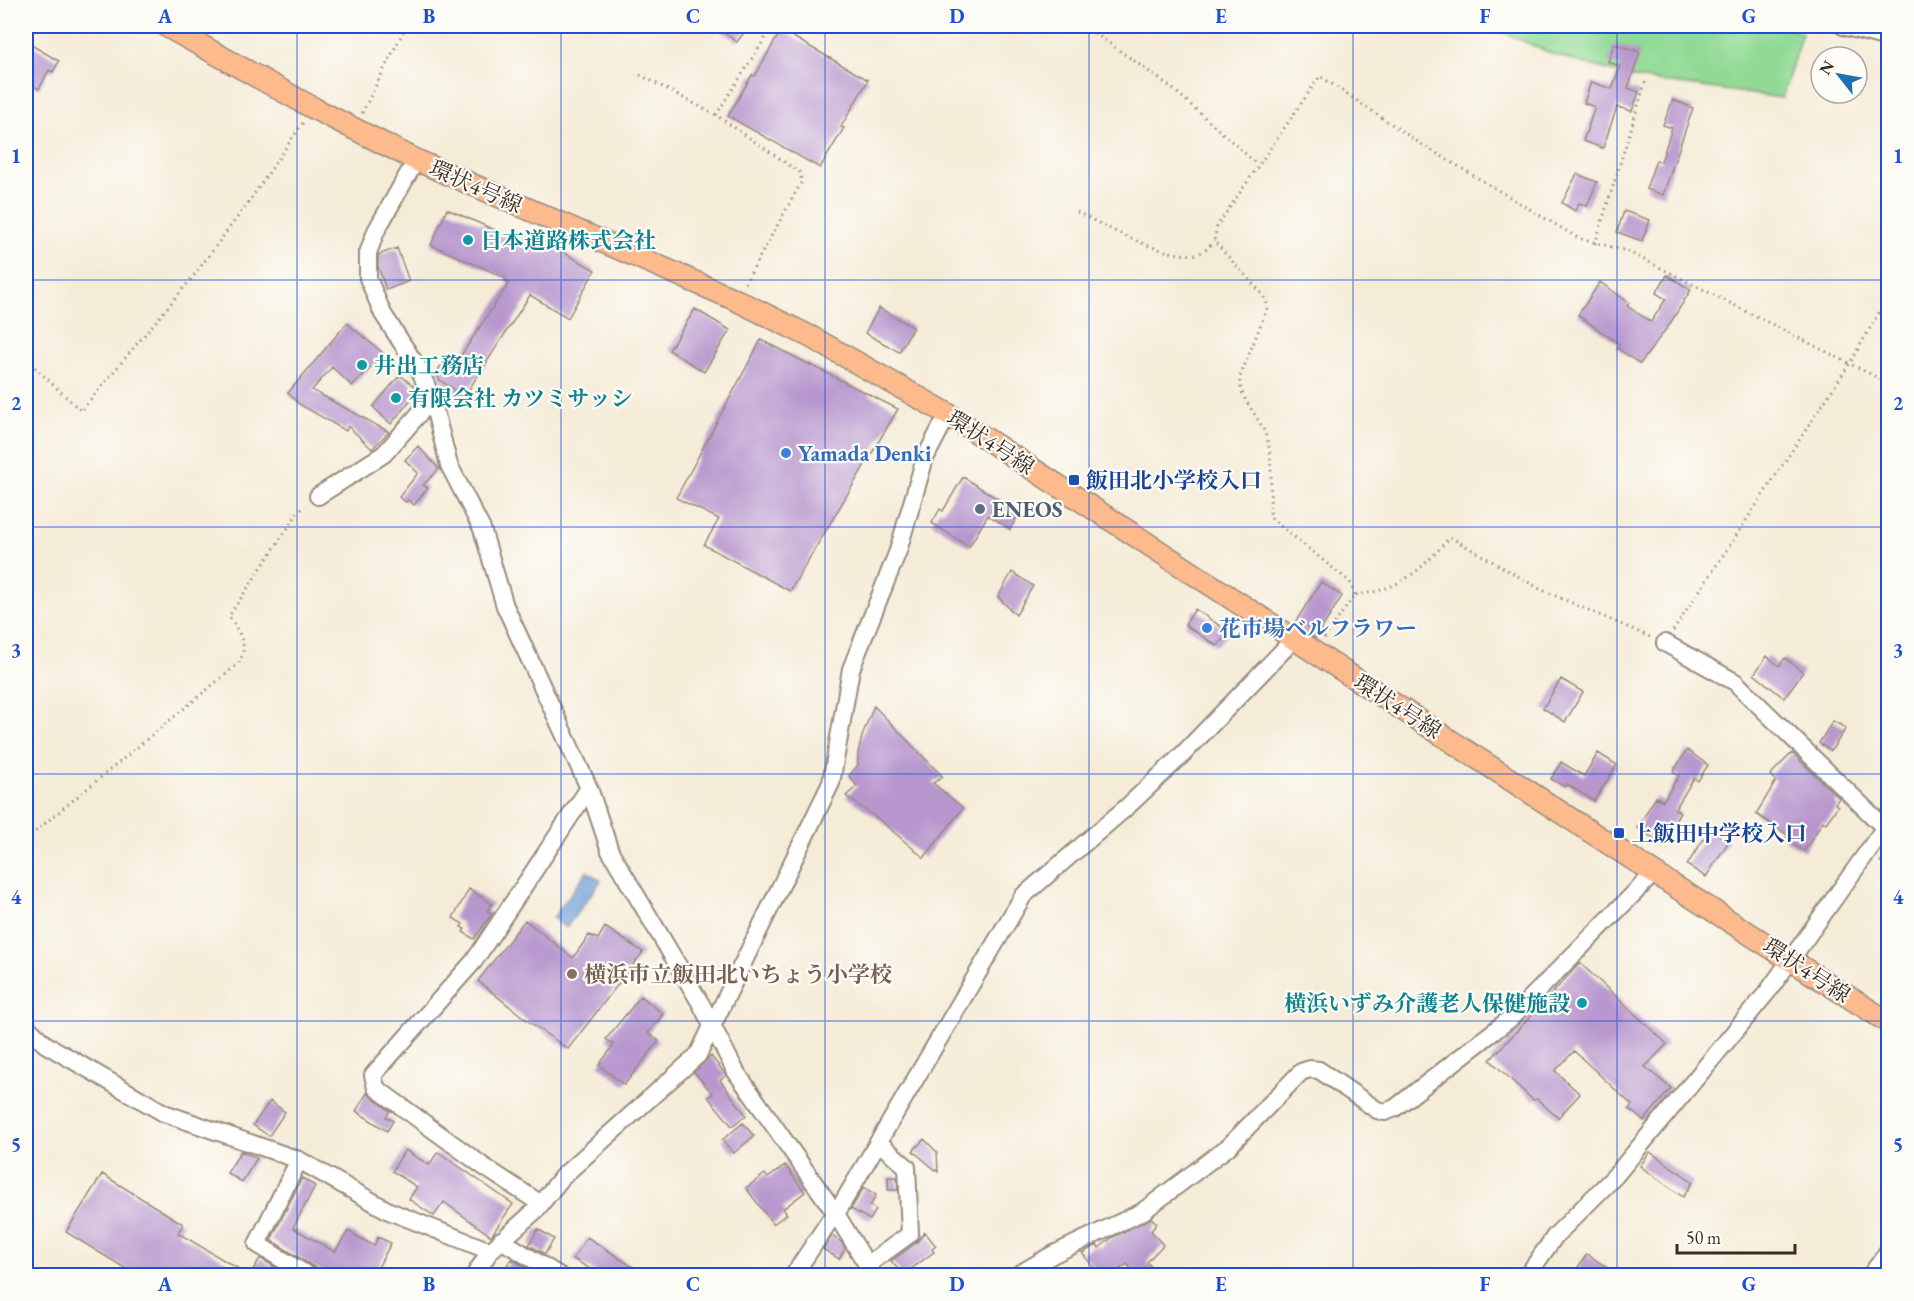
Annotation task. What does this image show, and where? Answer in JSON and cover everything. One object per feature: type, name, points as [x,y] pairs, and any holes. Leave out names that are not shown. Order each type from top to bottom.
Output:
[{"type":"main road","name":"環状4号線","points":[[166,26],[315,109],[416,160],[736,300],[811,337],[948,414],[1654,873],[1888,1022]]},
{"type":"street","points":[[1843,26],[1888,38]]},
{"type":"street","points":[[416,160],[376,231],[368,253],[368,278],[383,314],[420,371],[432,399],[449,465],[482,529],[505,606],[589,788],[610,851],[713,1026],[736,1072],[836,1214],[871,1270],[910,1234],[907,1167],[878,1142]]},
{"type":"street","points":[[318,496],[384,454],[432,399]]},
{"type":"street","points":[[474,1275],[496,1246],[541,1204],[563,1176],[698,1055],[831,783],[851,669],[898,551],[925,458],[948,414]]},
{"type":"street","points":[[793,1275],[836,1214],[1023,896],[1128,806],[1181,756],[1294,639]]},
{"type":"street","points":[[1527,1275],[1555,1236],[1616,1175],[1769,990],[1887,826],[1735,682],[1665,643]]},
{"type":"street","points":[[541,1204],[483,1166],[376,1088],[373,1074],[474,961],[589,788]]},
{"type":"street","points":[[1016,1275],[1142,1212],[1228,1147],[1301,1072],[1310,1069],[1319,1070],[1377,1110],[1385,1112],[1395,1108],[1511,1018],[1654,873]]},
{"type":"street","points":[[26,1026],[45,1044],[164,1113],[299,1160],[389,1210],[496,1246],[560,1275]]},
{"type":"street","points":[[299,1160],[257,1244],[309,1275]]},
{"type":"street","points":[[1870,1275],[1888,1252]]},
{"type":"path","points":[[354,129],[406,26]]},
{"type":"path","points":[[716,115],[772,26]]},
{"type":"path","points":[[1084,26],[1172,88],[1258,165]]},
{"type":"path","points":[[640,75],[716,115],[799,172],[802,181],[736,300]]},
{"type":"path","points":[[1077,212],[1142,245],[1197,254],[1206,250],[1214,241],[1217,225],[1320,76],[1422,144],[1578,238],[1627,251],[1888,383]]},
{"type":"path","points":[[1595,244],[1646,80]]},
{"type":"path","points":[[26,359],[81,411],[192,278],[248,203],[305,119],[315,109]]},
{"type":"path","points":[[1214,241],[1263,295],[1268,306],[1240,377],[1239,386],[1267,437],[1272,519],[1350,582],[1355,595]]},
{"type":"path","points":[[1315,652],[1355,595],[1375,593],[1397,585],[1426,564],[1450,537],[1540,589],[1665,643],[1850,363],[1888,297]]},
{"type":"path","points":[[26,839],[238,664],[244,653],[244,646],[229,616],[299,511],[318,496]]},
{"type":"path","points":[[26,1238],[26,1252]]},
{"type":"green space","points":[[1498,26],[1778,26],[1802,33],[1782,98],[1635,78],[1555,55],[1502,32]]},
{"type":"water","points":[[587,871],[601,881],[566,928],[553,918]]},
{"type":"building","points":[[715,26],[749,26],[737,42]]},
{"type":"building","points":[[781,30],[868,80],[841,127],[844,128],[820,168],[728,116],[752,75],[755,76]]},
{"type":"building","points":[[26,42],[59,61],[53,72],[49,70],[39,89],[26,82]]},
{"type":"building","points":[[1614,44],[1640,52],[1628,88],[1639,92],[1632,111],[1617,107],[1603,148],[1583,141],[1595,107],[1584,103],[1591,82],[1612,89],[1620,66],[1608,62]]},
{"type":"building","points":[[1673,100],[1693,108],[1663,195],[1646,189],[1656,160],[1661,162],[1672,128],[1663,125]]},
{"type":"building","points":[[1577,174],[1597,182],[1587,206],[1579,203],[1575,211],[1562,203]]},
{"type":"building","points":[[447,209],[524,243],[528,233],[595,270],[568,318],[530,295],[464,397],[440,380],[436,373],[449,354],[458,360],[509,283],[505,280],[506,278],[431,245]]},
{"type":"building","points":[[1624,211],[1650,220],[1642,241],[1617,232]]},
{"type":"building","points":[[397,248],[409,281],[386,290],[378,266],[378,255]]},
{"type":"building","points":[[1667,275],[1691,290],[1640,364],[1617,348],[1619,344],[1578,315],[1600,282],[1629,303],[1627,306],[1651,322],[1666,299],[1656,293]]},
{"type":"building","points":[[879,308],[913,327],[899,352],[865,333]]},
{"type":"building","points":[[695,309],[730,330],[704,372],[669,350]]},
{"type":"building","points":[[347,323],[384,354],[352,386],[332,367],[312,390],[389,432],[372,449],[348,426],[346,431],[299,404],[288,393]]},
{"type":"building","name":"Yamada Denki","points":[[761,340],[898,409],[790,591],[704,545],[719,519],[676,498]]},
{"type":"building","name":"有限会社 カツミサッシ","points":[[400,375],[416,388],[417,392],[391,424],[373,407]]},
{"type":"building","points":[[418,446],[439,469],[423,485],[428,488],[414,505],[399,497],[418,473],[405,460]]},
{"type":"building","points":[[963,477],[1020,513],[1010,529],[988,515],[969,547],[932,523],[940,509],[943,511]]},
{"type":"building","points":[[1012,572],[1033,586],[1016,615],[998,597]]},
{"type":"building","points":[[1321,582],[1342,596],[1316,638],[1294,624]]},
{"type":"building","name":"花市場ベルフラワー","points":[[1195,609],[1229,632],[1217,646],[1185,625]]},
{"type":"building","points":[[1767,656],[1779,666],[1785,658],[1803,672],[1784,698],[1754,674]]},
{"type":"building","points":[[1561,679],[1583,692],[1565,722],[1543,708]]},
{"type":"building","points":[[874,706],[943,777],[933,783],[963,808],[924,858],[881,821],[846,796],[857,786],[849,776],[858,765],[858,753],[863,733]]},
{"type":"building","points":[[1833,721],[1846,728],[1831,751],[1819,743]]},
{"type":"building","points":[[1687,750],[1708,765],[1698,781],[1694,778],[1675,809],[1680,812],[1661,843],[1637,828],[1656,797],[1663,801],[1679,776],[1673,772]]},
{"type":"building","points":[[1598,753],[1617,765],[1594,801],[1567,784],[1565,787],[1551,779],[1561,762],[1584,776]]},
{"type":"building","points":[[1792,753],[1839,798],[1835,804],[1838,806],[1826,823],[1823,821],[1804,851],[1785,840],[1788,835],[1756,814],[1776,781],[1770,775]]},
{"type":"building","points":[[1710,829],[1729,841],[1706,877],[1687,865]]},
{"type":"building","points":[[469,889],[492,904],[487,911],[492,914],[474,939],[463,932],[465,929],[461,927],[463,924],[453,918]]},
{"type":"building","points":[[525,920],[573,958],[589,935],[598,939],[605,927],[643,952],[568,1049],[478,981]]},
{"type":"building","name":"横浜いずみ介護老人保健施設","points":[[1580,963],[1667,1044],[1645,1067],[1671,1088],[1644,1121],[1629,1109],[1632,1105],[1574,1051],[1555,1071],[1580,1094],[1558,1118],[1537,1099],[1533,1100],[1490,1060]]},
{"type":"building","points":[[641,996],[663,1014],[648,1033],[659,1041],[624,1085],[599,1065],[614,1045],[606,1039]]},
{"type":"building","points":[[711,1056],[726,1075],[720,1080],[746,1115],[732,1126],[708,1097],[713,1094],[694,1072]]},
{"type":"building","points":[[367,1093],[390,1111],[386,1117],[393,1121],[387,1131],[356,1111]]},
{"type":"building","points":[[270,1101],[285,1112],[269,1136],[253,1125]]},
{"type":"building","points":[[743,1123],[754,1136],[734,1153],[722,1140]]},
{"type":"building","points":[[924,1139],[937,1152],[938,1172],[913,1151]]},
{"type":"building","points":[[405,1150],[429,1165],[438,1152],[513,1204],[491,1236],[444,1202],[434,1216],[409,1199],[417,1187],[392,1171]]},
{"type":"building","points":[[241,1151],[257,1158],[242,1182],[227,1173]]},
{"type":"building","points":[[1650,1152],[1693,1182],[1683,1197],[1640,1166]]},
{"type":"building","points":[[785,1165],[805,1192],[783,1209],[787,1214],[773,1224],[746,1188],[765,1174],[768,1178]]},
{"type":"building","points":[[102,1174],[183,1224],[178,1233],[249,1275],[136,1275],[66,1232]]},
{"type":"building","points":[[888,1177],[897,1177],[898,1190],[888,1190]]},
{"type":"building","points":[[302,1178],[315,1186],[293,1228],[335,1252],[348,1231],[374,1246],[378,1237],[391,1243],[374,1275],[331,1275],[317,1269],[271,1240]]},
{"type":"building","points":[[864,1187],[876,1195],[870,1206],[876,1210],[870,1220],[851,1209]]},
{"type":"building","points":[[1151,1218],[1157,1223],[1151,1231],[1163,1245],[1147,1262],[1159,1275],[1136,1275],[1127,1264],[1112,1275],[1100,1275],[1082,1253],[1097,1245],[1099,1248],[1113,1237]]},
{"type":"building","points":[[538,1229],[554,1239],[545,1254],[529,1245]]},
{"type":"building","points":[[925,1232],[936,1246],[932,1249],[934,1252],[903,1275],[891,1261],[916,1243]]},
{"type":"building","points":[[832,1236],[841,1242],[845,1249],[839,1259],[823,1249]]},
{"type":"building","points":[[587,1237],[645,1275],[601,1275],[573,1259]]},
{"type":"building","points":[[1587,1254],[1617,1275],[1591,1275],[1578,1267]]},
{"type":"building","points":[[260,1258],[278,1269],[275,1275],[250,1275]]},
{"type":"building","points":[[511,1259],[531,1270],[528,1275],[501,1275]]},
{"type":"place","name":"日本道路株式会社","points":[[468,240]]},
{"type":"place","name":"井出工務店","points":[[362,365]]},
{"type":"place","name":"有限会社 カツミサッシ","points":[[396,398]]},
{"type":"place","name":"Yamada Denki","points":[[786,453]]},
{"type":"place","name":"飯田北小学校入口","points":[[1074,480]]},
{"type":"place","name":"ENEOS","points":[[980,509]]},
{"type":"place","name":"花市場ベルフラワー","points":[[1207,628]]},
{"type":"place","name":"上飯田中学校入口","points":[[1619,833]]},
{"type":"place","name":"横浜市立飯田北いちょう小学校","points":[[572,974]]},
{"type":"place","name":"横浜いずみ介護老人保健施設","points":[[1582,1003]]}]
